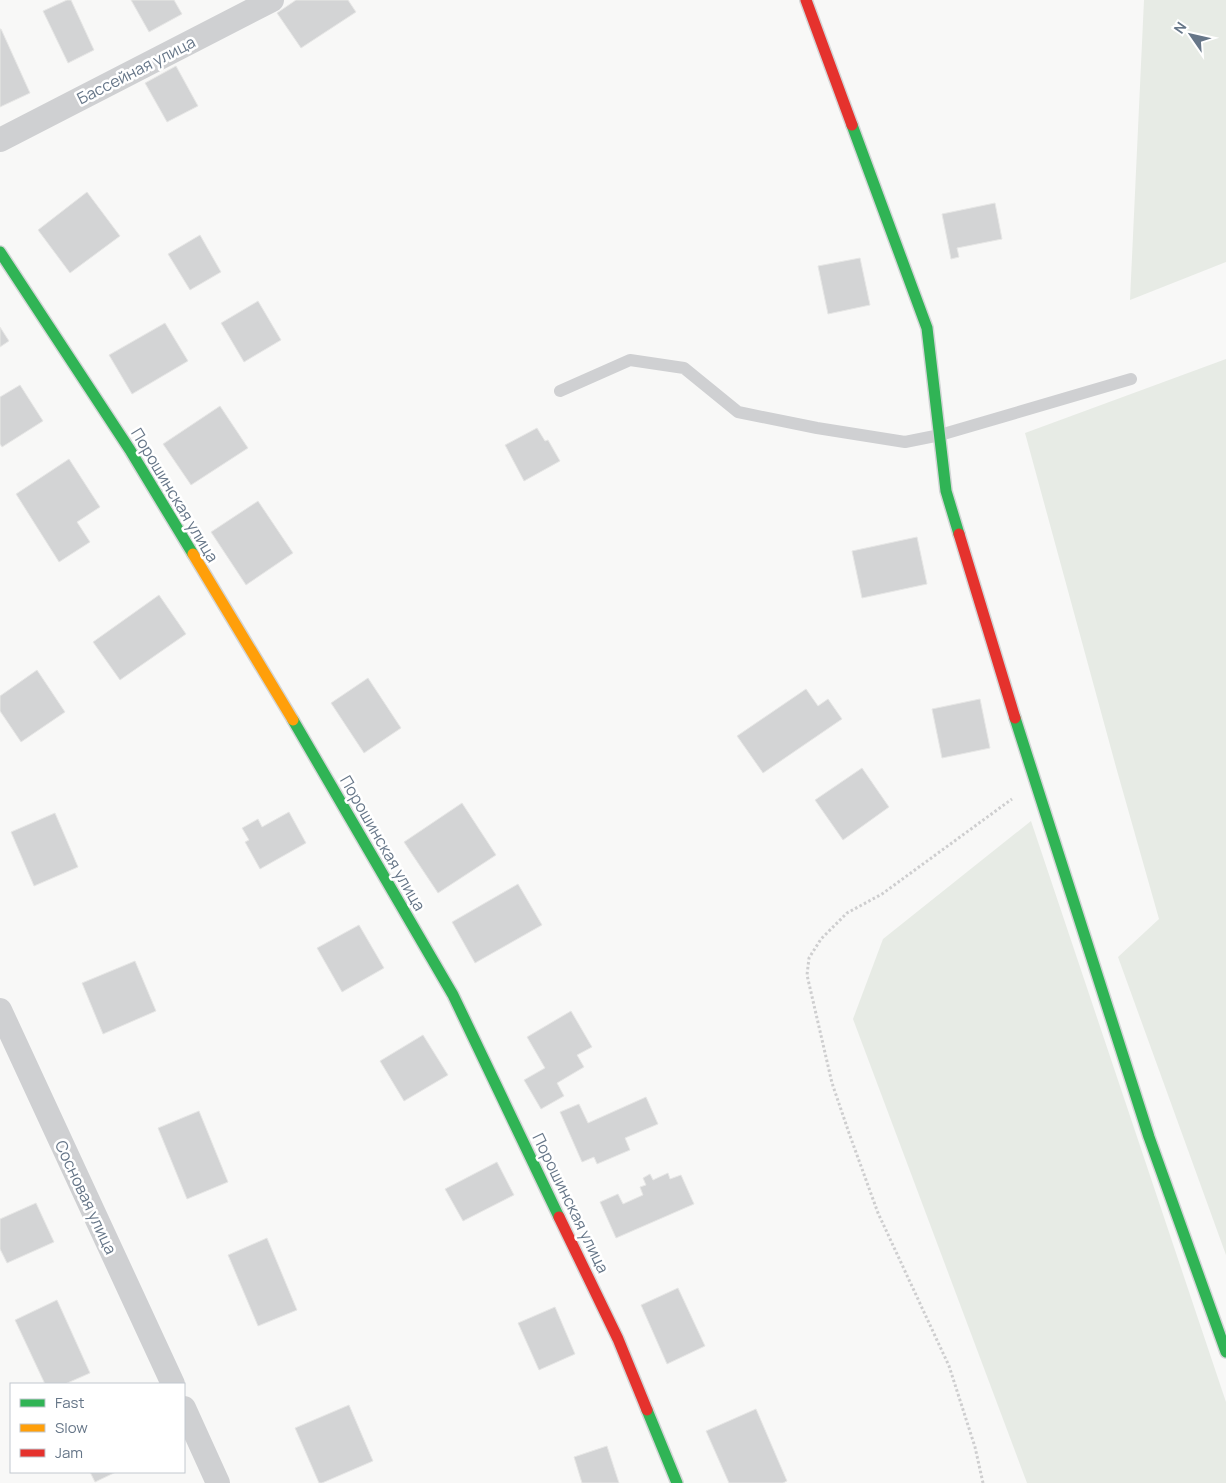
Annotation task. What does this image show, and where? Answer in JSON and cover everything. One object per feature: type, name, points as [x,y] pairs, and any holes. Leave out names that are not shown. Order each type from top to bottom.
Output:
[{"type":"street","name":"Бассейная улица","points":[[0,140],[272,0]]},
{"type":"street","points":[[806,0],[926,328],[946,490],[1035,782],[1149,1138],[1226,1352]]},
{"type":"street","name":"Порошинская улица","points":[[0,252],[130,450],[280,697],[454,995],[618,1339],[677,1483]]},
{"type":"street","name":"Сосновая улица","points":[[0,1010],[173,1383]]},
{"type":"street","points":[[185,1410],[218,1483]]},
{"type":"lane","points":[[560,391],[630,360],[684,368],[738,412],[817,428],[905,442],[940,435],[1131,379]]},
{"type":"path","points":[[983,1483],[975,1447],[949,1366],[878,1214],[849,1133],[832,1083],[807,975],[809,958],[821,939],[847,913],[882,894],[1035,782]]},
{"type":"shaded area","points":[[1144,0],[1226,0],[1226,262],[1130,300]]},
{"type":"shaded area","points":[[1226,359],[1226,1255],[1118,957],[1159,919],[1025,433]]},
{"type":"shaded area","points":[[1031,821],[1226,1402],[1226,1483],[1027,1483],[853,1019],[883,939]]},
{"type":"building","points":[[71,0],[94,50],[68,63],[43,11]]},
{"type":"building","points":[[131,0],[174,0],[182,14],[149,32]]},
{"type":"building","points":[[296,0],[348,0],[356,12],[301,48],[277,13]]},
{"type":"building","points":[[0,29],[30,93],[0,107]]},
{"type":"building","points":[[176,66],[198,106],[167,122],[145,83]]},
{"type":"building","points":[[87,192],[120,236],[70,273],[38,230]]},
{"type":"building","points":[[995,203],[1002,239],[957,248],[959,257],[951,259],[942,214]]},
{"type":"building","points":[[200,235],[221,272],[190,290],[168,254]]},
{"type":"building","points":[[860,258],[870,305],[828,314],[818,266]]},
{"type":"building","points":[[258,301],[281,340],[244,362],[221,323]]},
{"type":"building","points":[[165,323],[188,361],[132,394],[109,355]]},
{"type":"building","points":[[0,327],[9,341],[0,347]]},
{"type":"building","points":[[20,385],[43,421],[2,447],[0,444],[0,397]]},
{"type":"building","points":[[220,406],[248,448],[191,485],[163,444]]},
{"type":"building","points":[[537,428],[545,441],[548,440],[560,461],[524,481],[505,445]]},
{"type":"building","points":[[69,459],[100,507],[77,522],[90,542],[59,562],[16,494]]},
{"type":"building","points":[[258,501],[293,553],[246,585],[211,532]]},
{"type":"building","points":[[917,537],[927,584],[862,598],[852,551]]},
{"type":"building","points":[[159,595],[186,634],[120,680],[93,642]]},
{"type":"building","points":[[37,670],[65,712],[21,742],[0,711],[0,696]]},
{"type":"building","points":[[368,678],[401,728],[364,753],[331,703]]},
{"type":"building","points":[[806,689],[818,706],[828,699],[842,719],[763,773],[737,736]]},
{"type":"building","points":[[980,699],[990,748],[942,758],[932,709]]},
{"type":"building","points":[[862,768],[889,807],[843,840],[815,800]]},
{"type":"building","points":[[462,803],[496,855],[438,893],[404,842]]},
{"type":"building","points":[[289,812],[306,843],[260,869],[245,842],[249,840],[242,828],[258,819],[262,827]]},
{"type":"building","points":[[55,813],[78,867],[34,886],[11,832]]},
{"type":"building","points":[[518,884],[542,925],[475,963],[452,922]]},
{"type":"building","points":[[359,925],[384,968],[342,992],[317,948]]},
{"type":"building","points":[[135,961],[156,1011],[103,1034],[82,983]]},
{"type":"building","points":[[571,1011],[592,1047],[577,1055],[584,1067],[557,1083],[564,1096],[541,1109],[524,1080],[545,1068],[527,1037]]},
{"type":"building","points":[[423,1035],[448,1075],[404,1101],[380,1061]]},
{"type":"building","points":[[646,1097],[658,1124],[625,1138],[630,1150],[597,1164],[594,1157],[582,1162],[560,1112],[579,1104],[588,1123]]},
{"type":"building","points":[[199,1111],[228,1182],[187,1199],[158,1128]]},
{"type":"building","points":[[497,1162],[514,1195],[463,1221],[445,1189]]},
{"type":"building","points":[[668,1173],[670,1179],[681,1175],[694,1204],[616,1238],[600,1202],[618,1194],[623,1204],[643,1195],[640,1187],[646,1185],[643,1178],[650,1174],[653,1180]]},
{"type":"building","points":[[36,1203],[54,1242],[7,1263],[0,1249],[0,1219]]},
{"type":"building","points":[[267,1238],[297,1310],[258,1326],[228,1255]]},
{"type":"building","points":[[678,1288],[705,1346],[667,1364],[641,1305]]},
{"type":"building","points":[[57,1300],[90,1373],[67,1383],[45,1383],[15,1320]]},
{"type":"building","points":[[555,1307],[575,1354],[539,1370],[518,1323]]},
{"type":"building","points":[[349,1405],[373,1461],[319,1483],[295,1428]]},
{"type":"building","points":[[756,1409],[787,1481],[783,1483],[729,1483],[706,1431]]},
{"type":"building","points":[[607,1446],[619,1483],[582,1483],[574,1457]]},
{"type":"building","points":[[90,1473],[114,1473],[95,1482]]},
{"type":"traffic: fast","points":[[852,125],[927,328],[946,491],[959,534]]},
{"type":"traffic: fast","points":[[0,252],[130,450],[193,554]]},
{"type":"traffic: fast","points":[[1015,718],[1149,1137],[1226,1352]]},
{"type":"traffic: fast","points":[[293,720],[453,995],[559,1217]]},
{"type":"traffic: fast","points":[[647,1410],[677,1483]]},
{"type":"traffic: slow","points":[[193,554],[293,720]]},
{"type":"traffic: jam","points":[[806,0],[852,125]]},
{"type":"traffic: jam","points":[[959,534],[1015,718]]},
{"type":"traffic: jam","points":[[559,1217],[618,1339],[647,1410]]}]
